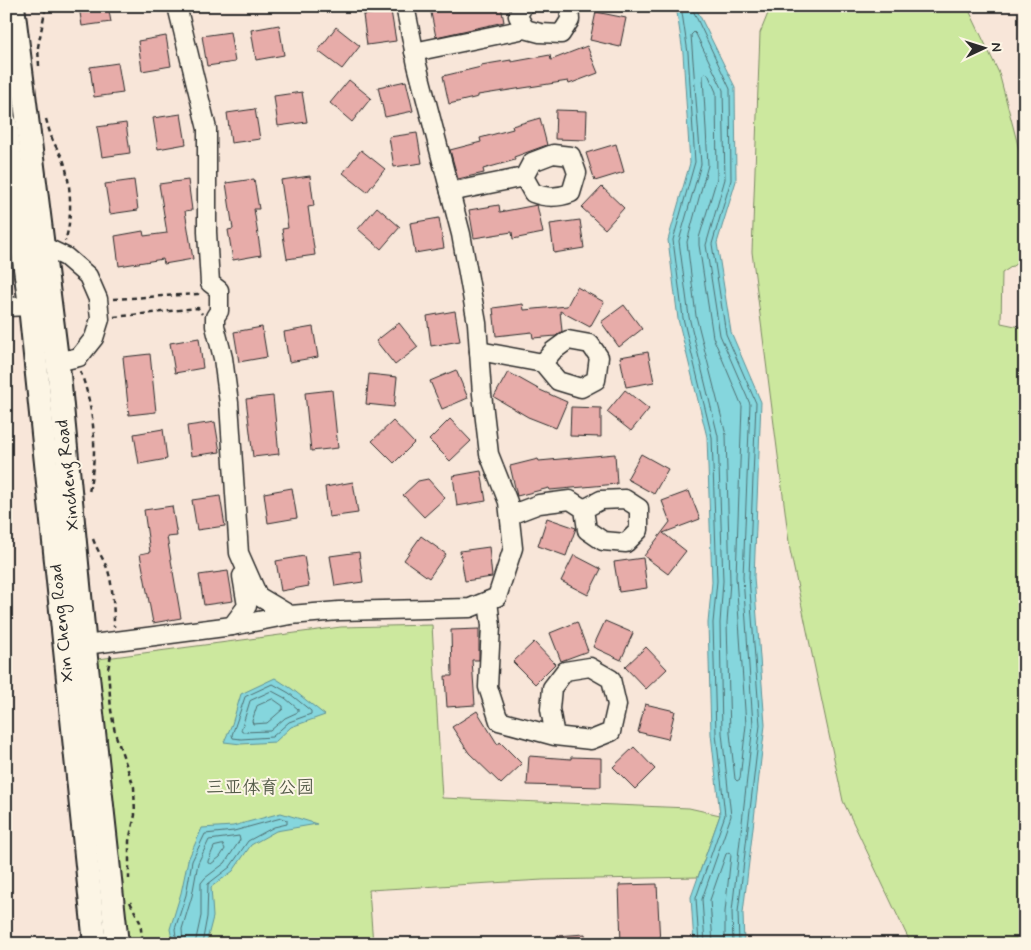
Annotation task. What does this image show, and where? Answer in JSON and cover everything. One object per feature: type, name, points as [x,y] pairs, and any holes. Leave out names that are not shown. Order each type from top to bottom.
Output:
[{"type":"main road","name":"Xincheng Road","points":[[13,6],[52,250],[57,362],[117,944]]},
{"type":"main road","name":"Xin Cheng Road","points":[[6,124],[30,306],[96,944]]},
{"type":"street","points":[[177,6],[207,129],[207,232],[210,283],[219,290],[219,311],[215,317],[215,326],[223,358],[229,403],[239,553],[247,606],[232,626]]},
{"type":"street","points":[[85,644],[232,626],[290,615],[470,608],[498,597],[513,548],[508,502],[490,454],[482,394],[476,314],[461,234],[414,52],[405,6]]},
{"type":"street","points":[[522,6],[518,16],[525,29]]},
{"type":"street","points":[[414,52],[525,29],[540,33],[561,34],[570,20],[569,6]]},
{"type":"street","points":[[450,192],[524,177]]},
{"type":"street","points":[[52,250],[66,257],[88,276],[98,300],[100,319],[94,338],[79,357],[57,362]]},
{"type":"street","points":[[6,307],[30,306]]},
{"type":"street","points":[[479,351],[543,363]]},
{"type":"street","points":[[510,515],[539,504],[570,500],[584,509]]},
{"type":"street","points":[[239,553],[258,596],[290,615]]},
{"type":"street","points":[[488,601],[492,626],[488,687],[499,721],[554,736],[590,740],[611,732],[617,706],[611,679],[590,667],[565,671],[552,688],[550,709],[554,736]]},
{"type":"path","points":[[40,75],[38,47],[46,6]]},
{"type":"path","points":[[45,116],[53,141],[63,158],[68,185],[69,230],[52,250]]},
{"type":"path","points":[[98,300],[198,294],[200,287],[213,286]]},
{"type":"path","points":[[100,319],[198,308],[202,316],[217,315]]},
{"type":"green space","points":[[771,6],[967,6],[999,73],[1025,172],[1025,258],[1002,273],[1001,323],[1025,328],[1025,944],[911,944],[843,801],[790,550],[752,252],[760,33]]},
{"type":"green space","name":"三亚体育公园","points":[[432,625],[442,798],[689,808],[720,815],[698,877],[543,880],[369,890],[373,944],[126,944],[98,659],[341,627]]},
{"type":"water","points":[[676,6],[695,6],[735,87],[736,181],[717,243],[731,332],[761,402],[754,577],[765,725],[743,913],[744,944],[694,944],[691,897],[720,815],[711,734],[708,623],[712,582],[707,437],[678,319],[668,240],[690,163],[683,53]]},
{"type":"water","points":[[275,678],[325,715],[291,727],[275,742],[241,744],[224,742],[232,724],[241,694]]},
{"type":"water","points":[[281,813],[317,824],[276,831],[251,845],[233,871],[211,887],[213,917],[206,944],[173,944],[170,929],[181,893],[188,860],[202,828],[233,826]]},
{"type":"building","points":[[79,6],[108,6],[111,22],[82,26]]},
{"type":"building","points":[[439,6],[501,6],[504,22],[436,37],[430,8]]},
{"type":"building","points":[[391,11],[396,41],[367,45],[363,15]]},
{"type":"building","points":[[596,12],[626,18],[620,47],[590,40]]},
{"type":"building","points":[[279,25],[284,55],[256,60],[251,30]]},
{"type":"building","points":[[336,27],[360,46],[342,69],[318,51]]},
{"type":"building","points":[[230,32],[235,62],[207,66],[202,36]]},
{"type":"building","points":[[166,36],[171,66],[142,71],[138,41]]},
{"type":"building","points":[[587,46],[598,73],[569,84],[568,81],[478,95],[478,97],[449,104],[443,76],[481,67],[481,65],[511,60],[511,62],[550,55],[551,60]]},
{"type":"building","points":[[118,63],[123,93],[94,97],[90,67]]},
{"type":"building","points":[[349,80],[371,98],[352,122],[330,103]]},
{"type":"building","points":[[406,81],[413,111],[385,117],[378,87]]},
{"type":"building","points":[[302,92],[307,122],[278,126],[274,96]]},
{"type":"building","points":[[255,109],[260,139],[231,143],[227,113]]},
{"type":"building","points":[[556,110],[587,111],[586,140],[555,139]]},
{"type":"building","points":[[181,114],[186,144],[158,149],[153,118]]},
{"type":"building","points":[[540,118],[547,145],[514,157],[515,160],[483,169],[484,173],[458,179],[450,150],[481,142],[480,138],[513,129],[512,126]]},
{"type":"building","points":[[126,123],[130,153],[102,157],[97,127]]},
{"type":"building","points":[[417,133],[422,163],[394,167],[389,137]]},
{"type":"building","points":[[616,144],[624,172],[595,181],[586,153]]},
{"type":"building","points":[[361,150],[385,169],[367,192],[343,173]]},
{"type":"building","points":[[310,176],[314,206],[308,207],[315,255],[287,259],[282,229],[288,228],[281,180]]},
{"type":"building","points":[[254,179],[259,209],[254,209],[261,255],[233,260],[228,230],[233,229],[226,183]]},
{"type":"building","points":[[134,180],[138,210],[110,214],[105,184]]},
{"type":"building","points":[[188,180],[192,210],[185,211],[193,259],[164,264],[163,259],[119,266],[115,236],[143,231],[144,236],[167,233],[159,184]]},
{"type":"building","points":[[602,187],[624,208],[605,229],[582,208]]},
{"type":"building","points":[[499,205],[500,212],[537,205],[543,233],[513,239],[512,232],[474,238],[469,210]]},
{"type":"building","points":[[377,207],[400,227],[381,249],[358,229]]},
{"type":"building","points":[[439,218],[444,248],[415,253],[410,223]]},
{"type":"building","points":[[580,220],[584,248],[554,253],[550,224]]},
{"type":"building","points":[[577,287],[604,302],[590,327],[560,311],[562,331],[556,336],[533,338],[532,332],[496,336],[493,308],[523,304],[524,310],[567,306]]},
{"type":"building","points":[[624,305],[642,329],[619,347],[601,322]]},
{"type":"building","points":[[455,311],[460,341],[431,346],[427,316]]},
{"type":"building","points":[[399,323],[418,347],[395,365],[376,341]]},
{"type":"building","points":[[262,327],[267,357],[239,362],[234,332]]},
{"type":"building","points":[[313,327],[318,357],[289,362],[284,332]]},
{"type":"building","points":[[199,338],[203,368],[175,373],[170,343]]},
{"type":"building","points":[[648,352],[654,382],[626,387],[620,357]]},
{"type":"building","points":[[150,354],[156,412],[129,415],[123,357]]},
{"type":"building","points":[[456,370],[468,398],[442,409],[430,381]]},
{"type":"building","points":[[508,372],[540,390],[567,402],[556,428],[528,417],[494,397]]},
{"type":"building","points":[[369,374],[397,377],[394,407],[366,404]]},
{"type":"building","points":[[332,390],[338,448],[311,451],[305,393]]},
{"type":"building","points":[[625,390],[649,409],[631,431],[607,412]]},
{"type":"building","points":[[273,396],[279,454],[253,457],[246,399]]},
{"type":"building","points":[[571,407],[601,408],[601,437],[570,436]]},
{"type":"building","points":[[450,419],[471,441],[450,461],[429,440]]},
{"type":"building","points":[[393,421],[414,443],[394,463],[372,441]]},
{"type":"building","points":[[215,422],[220,452],[191,456],[187,426]]},
{"type":"building","points":[[163,429],[167,459],[139,464],[134,434]]},
{"type":"building","points":[[615,454],[617,484],[550,490],[549,488],[517,496],[510,466],[538,459],[539,461]]},
{"type":"building","points":[[641,454],[668,469],[654,494],[627,479]]},
{"type":"building","points":[[481,471],[486,501],[457,506],[453,476]]},
{"type":"building","points":[[428,479],[445,498],[424,517],[403,495],[418,481]]},
{"type":"building","points":[[353,482],[358,513],[329,517],[325,487]]},
{"type":"building","points":[[292,488],[297,518],[268,523],[264,493]]},
{"type":"building","points":[[689,491],[700,519],[663,533],[686,551],[668,574],[644,556],[670,522],[662,501]]},
{"type":"building","points":[[220,496],[225,526],[197,530],[192,500]]},
{"type":"building","points":[[172,506],[177,536],[167,537],[181,618],[153,623],[140,554],[150,552],[144,510]]},
{"type":"building","points":[[547,518],[576,528],[566,556],[538,546]]},
{"type":"building","points":[[421,536],[446,554],[429,578],[404,560]]},
{"type":"building","points":[[489,547],[492,577],[465,581],[460,551]]},
{"type":"building","points":[[359,552],[363,582],[335,586],[330,556]]},
{"type":"building","points":[[574,555],[601,569],[588,595],[561,581]]},
{"type":"building","points":[[304,556],[309,586],[281,591],[276,561]]},
{"type":"building","points":[[643,558],[647,588],[619,592],[614,562]]},
{"type":"building","points":[[228,571],[233,601],[204,605],[199,575]]},
{"type":"building","points":[[605,621],[633,633],[621,660],[593,647]]},
{"type":"building","points":[[577,622],[588,651],[561,661],[550,633]]},
{"type":"building","points":[[479,629],[479,660],[472,660],[475,705],[447,707],[445,676],[452,676],[451,630]]},
{"type":"building","points":[[534,642],[555,664],[535,684],[513,662]]},
{"type":"building","points":[[646,647],[667,669],[646,689],[625,667]]},
{"type":"building","points":[[645,704],[675,711],[668,739],[638,732]]},
{"type":"building","points":[[477,711],[498,745],[500,742],[522,764],[501,784],[469,753],[452,727]]},
{"type":"building","points":[[634,747],[655,769],[635,789],[613,767]]},
{"type":"building","points":[[529,756],[571,759],[571,757],[601,758],[601,787],[527,785]]},
{"type":"building","points":[[657,884],[660,944],[621,944],[619,885]]},
{"type":"building","points":[[585,934],[586,944],[556,944],[556,936]]}]
